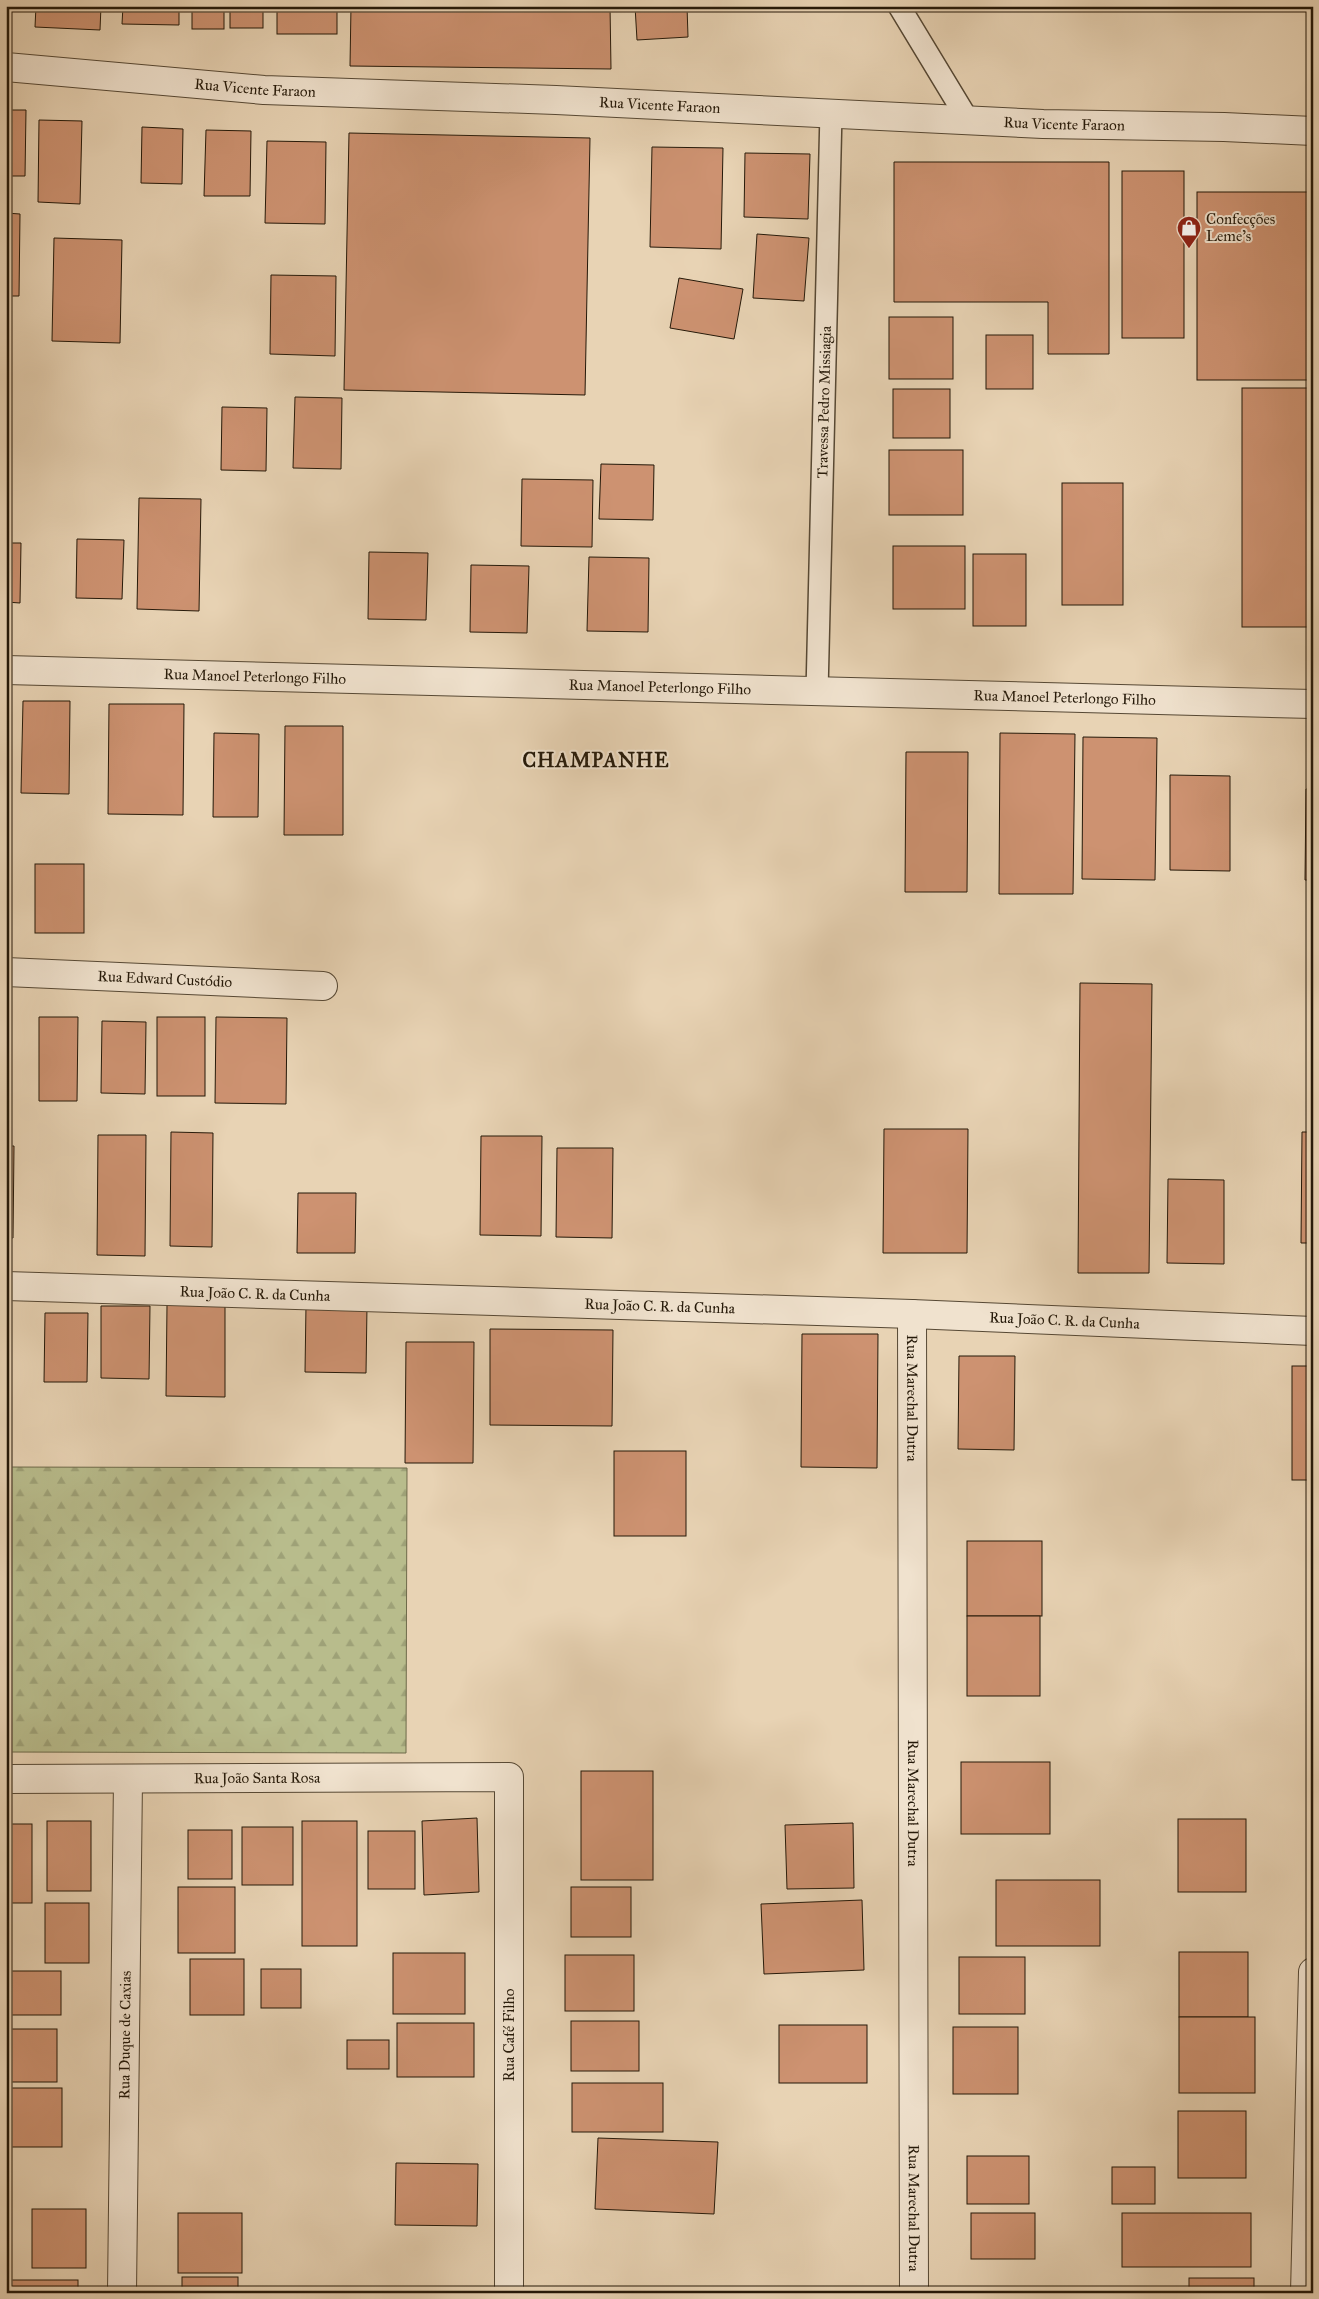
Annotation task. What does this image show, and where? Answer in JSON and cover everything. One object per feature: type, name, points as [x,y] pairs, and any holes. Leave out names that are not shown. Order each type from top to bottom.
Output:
[{"type":"street","name":"Rua Vicente Faraon","points":[[6,67],[264,90],[830,112],[1044,124],[1224,127],[1313,131]]},
{"type":"street","name":"Rua Manoel Peterlongo Filho","points":[[6,670],[1313,704]]},
{"type":"street","name":"Rua Edward Custódio","points":[[6,972],[323,986]]},
{"type":"street","name":"Rua João C. R. da Cunha","points":[[6,1286],[912,1314],[1313,1331]]},
{"type":"street","name":"Rua Marechal Dutra","points":[[912,1314],[914,2293]]},
{"type":"street","name":"Rua João Santa Rosa","points":[[6,1779],[509,1777]]},
{"type":"street","name":"Rua Café Filho","points":[[508,2293],[509,1777]]},
{"type":"street","name":"Rua Duque de Caxias","points":[[122,2293],[128,1779]]},
{"type":"street","points":[[1305,2293],[1313,1972]]},
{"type":"lane","points":[[899,6],[968,120]]},
{"type":"lane","name":"Travessa Pedro Missiagia","points":[[817,692],[830,112]]},
{"type":"green space","points":[[6,1467],[407,1468],[406,1753],[6,1752]]},
{"type":"building","points":[[36,6],[101,6],[100,30],[35,27]]},
{"type":"building","points":[[123,6],[179,6],[179,25],[122,24]]},
{"type":"building","points":[[192,6],[224,6],[224,29],[192,29]]},
{"type":"building","points":[[230,6],[263,6],[263,28],[230,28]]},
{"type":"building","points":[[277,6],[337,6],[337,34],[277,34]]},
{"type":"building","points":[[351,6],[610,6],[611,69],[350,66]]},
{"type":"building","points":[[635,6],[687,6],[688,37],[637,40]]},
{"type":"building","points":[[6,110],[26,110],[25,176],[6,176]]},
{"type":"building","points":[[39,120],[82,121],[80,204],[38,202]]},
{"type":"building","points":[[142,127],[183,129],[182,184],[141,183]]},
{"type":"building","points":[[206,130],[251,131],[250,196],[204,196]]},
{"type":"building","points":[[349,133],[590,138],[585,395],[344,390]]},
{"type":"building","points":[[267,141],[326,142],[325,224],[265,223]]},
{"type":"building","points":[[652,147],[723,148],[721,249],[650,247]]},
{"type":"building","points":[[745,153],[810,154],[808,219],[744,217]]},
{"type":"building","points":[[894,162],[1109,162],[1109,354],[1048,354],[1048,302],[894,302]]},
{"type":"building","points":[[1122,171],[1184,171],[1184,338],[1122,338]]},
{"type":"building","points":[[1197,192],[1313,192],[1313,380],[1197,380]]},
{"type":"building","points":[[6,213],[20,214],[19,296],[6,296]]},
{"type":"building","points":[[757,234],[809,238],[804,301],[753,298]]},
{"type":"building","points":[[54,238],[122,240],[120,343],[52,341]]},
{"type":"building","points":[[271,275],[336,276],[335,356],[270,354]]},
{"type":"building","points":[[679,278],[743,289],[734,339],[670,328]]},
{"type":"building","points":[[889,317],[953,317],[953,379],[889,379]]},
{"type":"building","points":[[986,335],[1033,335],[1033,389],[986,389]]},
{"type":"building","points":[[1242,388],[1313,388],[1313,627],[1242,627]]},
{"type":"building","points":[[893,389],[950,389],[950,438],[893,438]]},
{"type":"building","points":[[295,397],[342,398],[341,469],[293,468]]},
{"type":"building","points":[[222,407],[267,408],[266,471],[221,470]]},
{"type":"building","points":[[889,450],[963,450],[963,515],[889,515]]},
{"type":"building","points":[[601,464],[654,465],[653,520],[599,519]]},
{"type":"building","points":[[522,479],[593,480],[592,547],[521,546]]},
{"type":"building","points":[[1062,483],[1123,483],[1123,605],[1062,605]]},
{"type":"building","points":[[139,498],[201,499],[199,611],[137,609]]},
{"type":"building","points":[[77,539],[124,540],[122,599],[76,598]]},
{"type":"building","points":[[6,543],[21,543],[20,603],[6,602]]},
{"type":"building","points":[[893,546],[965,546],[965,609],[893,609]]},
{"type":"building","points":[[369,552],[428,553],[426,620],[368,619]]},
{"type":"building","points":[[973,554],[1026,554],[1026,626],[973,626]]},
{"type":"building","points":[[589,557],[649,558],[648,632],[587,631]]},
{"type":"building","points":[[471,565],[529,566],[527,633],[470,632]]},
{"type":"building","points":[[23,701],[70,701],[69,794],[21,793]]},
{"type":"building","points":[[109,704],[184,704],[183,815],[108,814]]},
{"type":"building","points":[[285,726],[343,726],[343,835],[284,835]]},
{"type":"building","points":[[214,733],[259,734],[258,817],[213,817]]},
{"type":"building","points":[[1000,733],[1075,734],[1073,894],[999,894]]},
{"type":"building","points":[[1083,737],[1157,738],[1155,880],[1082,879]]},
{"type":"building","points":[[906,752],[968,752],[967,892],[905,892]]},
{"type":"building","points":[[1170,775],[1230,776],[1230,871],[1170,870]]},
{"type":"building","points":[[1306,789],[1313,789],[1313,880],[1305,880]]},
{"type":"building","points":[[35,864],[84,864],[84,933],[35,933]]},
{"type":"building","points":[[1080,983],[1152,984],[1149,1273],[1078,1273]]},
{"type":"building","points":[[39,1017],[78,1017],[77,1101],[39,1101]]},
{"type":"building","points":[[157,1017],[205,1017],[205,1096],[157,1096]]},
{"type":"building","points":[[216,1017],[287,1018],[286,1104],[215,1103]]},
{"type":"building","points":[[102,1021],[146,1022],[145,1094],[101,1093]]},
{"type":"building","points":[[884,1129],[968,1129],[967,1253],[883,1253]]},
{"type":"building","points":[[171,1132],[213,1133],[212,1247],[170,1246]]},
{"type":"building","points":[[1302,1132],[1313,1132],[1313,1243],[1301,1243]]},
{"type":"building","points":[[98,1135],[146,1135],[145,1256],[97,1255]]},
{"type":"building","points":[[481,1136],[542,1136],[541,1236],[480,1235]]},
{"type":"building","points":[[6,1146],[14,1146],[13,1238],[6,1238]]},
{"type":"building","points":[[557,1148],[613,1148],[612,1238],[556,1237]]},
{"type":"building","points":[[1168,1179],[1224,1180],[1224,1264],[1167,1263]]},
{"type":"building","points":[[298,1193],[356,1193],[355,1253],[297,1253]]},
{"type":"building","points":[[167,1305],[225,1306],[225,1397],[166,1396]]},
{"type":"building","points":[[306,1305],[367,1306],[366,1373],[305,1372]]},
{"type":"building","points":[[101,1306],[150,1306],[149,1379],[101,1378]]},
{"type":"building","points":[[6,1309],[7,1309],[6,1405]]},
{"type":"building","points":[[45,1313],[88,1313],[87,1382],[44,1382]]},
{"type":"building","points":[[490,1329],[613,1330],[612,1426],[490,1425]]},
{"type":"building","points":[[802,1334],[878,1334],[877,1468],[801,1467]]},
{"type":"building","points":[[406,1342],[474,1342],[473,1463],[405,1463]]},
{"type":"building","points":[[959,1356],[1015,1356],[1014,1450],[958,1449]]},
{"type":"building","points":[[1292,1366],[1313,1366],[1313,1480],[1292,1480]]},
{"type":"building","points":[[614,1451],[686,1451],[686,1536],[614,1536]]},
{"type":"building","points":[[967,1541],[1042,1541],[1042,1616],[967,1616]]},
{"type":"building","points":[[967,1616],[1040,1616],[1040,1696],[967,1696]]},
{"type":"building","points":[[961,1762],[1050,1762],[1050,1834],[961,1834]]},
{"type":"building","points":[[581,1771],[653,1771],[653,1880],[581,1880]]},
{"type":"building","points":[[477,1818],[479,1892],[424,1895],[422,1821]]},
{"type":"building","points":[[1178,1819],[1246,1819],[1246,1892],[1178,1892]]},
{"type":"building","points":[[47,1821],[91,1821],[91,1891],[47,1891]]},
{"type":"building","points":[[302,1821],[357,1821],[357,1946],[302,1946]]},
{"type":"building","points":[[853,1823],[854,1888],[787,1889],[785,1825]]},
{"type":"building","points":[[6,1824],[32,1824],[32,1903],[6,1903]]},
{"type":"building","points":[[242,1827],[293,1827],[293,1885],[242,1885]]},
{"type":"building","points":[[188,1830],[232,1830],[232,1879],[188,1879]]},
{"type":"building","points":[[368,1831],[415,1831],[415,1889],[368,1889]]},
{"type":"building","points":[[996,1880],[1100,1880],[1100,1946],[996,1946]]},
{"type":"building","points":[[178,1887],[235,1887],[235,1953],[178,1953]]},
{"type":"building","points":[[571,1887],[631,1887],[631,1937],[571,1937]]},
{"type":"building","points":[[862,1900],[864,1970],[764,1974],[761,1904]]},
{"type":"building","points":[[45,1903],[89,1903],[89,1963],[45,1963]]},
{"type":"building","points":[[1179,1952],[1248,1952],[1248,2017],[1179,2017]]},
{"type":"building","points":[[393,1953],[465,1953],[465,2014],[393,2014]]},
{"type":"building","points":[[565,1955],[634,1955],[634,2011],[565,2011]]},
{"type":"building","points":[[959,1957],[1025,1957],[1025,2014],[959,2014]]},
{"type":"building","points":[[190,1959],[244,1959],[244,2015],[190,2015]]},
{"type":"building","points":[[261,1969],[301,1969],[301,2008],[261,2008]]},
{"type":"building","points":[[6,1971],[61,1971],[61,2015],[6,2015]]},
{"type":"building","points":[[1179,2017],[1255,2017],[1255,2093],[1179,2093]]},
{"type":"building","points":[[571,2021],[639,2021],[639,2071],[571,2071]]},
{"type":"building","points":[[397,2023],[474,2023],[474,2077],[397,2077]]},
{"type":"building","points":[[779,2025],[867,2025],[867,2083],[779,2083]]},
{"type":"building","points":[[953,2027],[1018,2027],[1018,2094],[953,2094]]},
{"type":"building","points":[[6,2029],[57,2029],[57,2082],[6,2082]]},
{"type":"building","points":[[347,2040],[389,2040],[389,2069],[347,2069]]},
{"type":"building","points":[[572,2083],[663,2083],[663,2132],[572,2132]]},
{"type":"building","points":[[6,2088],[62,2088],[62,2147],[6,2147]]},
{"type":"building","points":[[1178,2111],[1246,2111],[1246,2178],[1178,2178]]},
{"type":"building","points":[[598,2138],[718,2142],[714,2214],[595,2209]]},
{"type":"building","points":[[967,2156],[1029,2156],[1029,2204],[967,2204]]},
{"type":"building","points":[[396,2163],[478,2164],[477,2226],[395,2225]]},
{"type":"building","points":[[1112,2167],[1155,2167],[1155,2204],[1112,2204]]},
{"type":"building","points":[[32,2209],[86,2209],[86,2268],[32,2268]]},
{"type":"building","points":[[178,2213],[242,2213],[242,2273],[178,2273]]},
{"type":"building","points":[[971,2213],[1035,2213],[1035,2259],[971,2259]]},
{"type":"building","points":[[1122,2213],[1251,2213],[1251,2267],[1122,2267]]},
{"type":"building","points":[[182,2277],[238,2277],[238,2293],[182,2293]]},
{"type":"building","points":[[1189,2278],[1254,2278],[1254,2293],[1189,2293]]},
{"type":"building","points":[[6,2280],[78,2280],[78,2293],[6,2293]]},
{"type":"building","points":[[963,2288],[1061,2288],[1061,2293],[963,2293]]},
{"type":"place","name":"Confecções Leme's","points":[[1189,249]]},
{"type":"district","name":"CHAMPANHE","points":[[596,760]]}]
